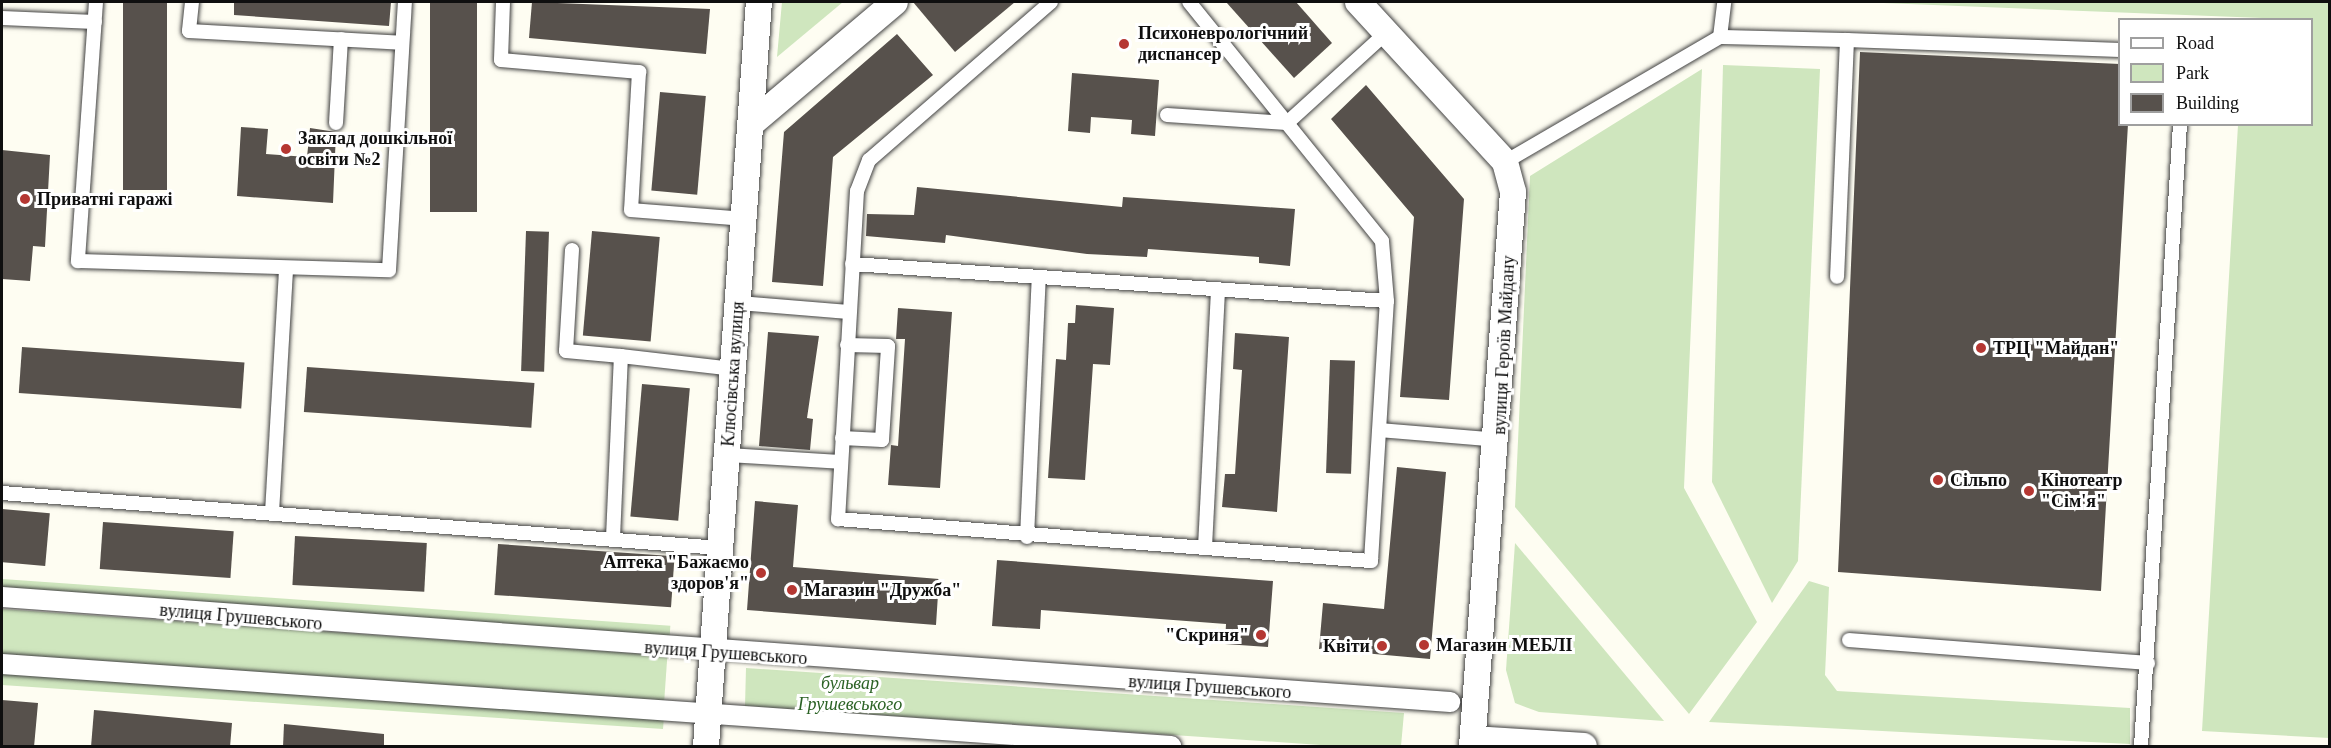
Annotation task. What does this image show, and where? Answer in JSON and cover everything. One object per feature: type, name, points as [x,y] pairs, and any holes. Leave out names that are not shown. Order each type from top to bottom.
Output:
[{"type":"street","name":"Клюсівська вулиця","points":[[706,747],[759,2]]},
{"type":"street","points":[[752,123],[895,2]]},
{"type":"street","name":"вулиця Героїв Майдану","points":[[1358,2],[1505,162],[1514,192],[1499,440],[1472,743]]},
{"type":"street","name":"вулиця Грушевського","points":[[2,597],[712,652],[1450,702]]},
{"type":"street","points":[[2,664],[708,716],[1171,747]]},
{"type":"street","points":[[1472,743],[1584,747]]},
{"type":"lane","points":[[96,2],[78,261],[389,270],[405,2]]},
{"type":"lane","points":[[192,2],[189,31],[401,43]]},
{"type":"lane","points":[[503,2],[501,60],[639,72],[631,210],[745,219]]},
{"type":"lane","points":[[1052,2],[869,160],[856,191],[838,519],[1027,537],[1204,547],[1371,561],[1387,301],[1382,241],[1189,2]]},
{"type":"lane","points":[[1720,37],[1724,2]]},
{"type":"lane","points":[[2,18],[95,22]]},
{"type":"lane","points":[[1167,114],[1287,123],[1386,33]]},
{"type":"lane","points":[[1505,162],[1720,37],[2118,50]]},
{"type":"lane","points":[[336,123],[341,39]]},
{"type":"lane","points":[[1838,277],[1847,40]]},
{"type":"lane","points":[[2141,747],[2180,126]]},
{"type":"lane","points":[[572,250],[566,351],[734,369]]},
{"type":"lane","points":[[852,264],[1387,301]]},
{"type":"lane","points":[[272,513],[286,268]]},
{"type":"lane","points":[[1027,537],[1039,277]]},
{"type":"lane","points":[[1204,547],[1218,289]]},
{"type":"lane","points":[[739,303],[849,312]]},
{"type":"lane","points":[[842,438],[882,440],[888,346],[847,345]]},
{"type":"lane","points":[[613,538],[621,356]]},
{"type":"lane","points":[[1380,430],[1499,440]]},
{"type":"lane","points":[[727,455],[841,462]]},
{"type":"lane","points":[[2,494],[613,538],[720,548]]},
{"type":"lane","points":[[1849,640],[2148,663]]},
{"type":"green space","points":[[782,2],[843,2],[777,57]]},
{"type":"green space","points":[[1858,2],[2329,2],[2329,738],[2202,731],[2238,126],[2313,126],[2313,18],[2262,18]]},
{"type":"green space","points":[[1723,65],[1820,69],[1798,561],[1772,603],[1712,482]]},
{"type":"green space","points":[[1702,69],[1684,488],[1757,622],[1689,714],[1515,507],[1530,176]]},
{"type":"green space","points":[[1515,543],[1664,721],[1539,712],[1515,703],[1506,670]]},
{"type":"green space","points":[[2,579],[670,626],[670,638],[2,591]]},
{"type":"green space","points":[[1809,581],[1829,587],[1825,675],[1837,691],[2130,708],[2130,744],[1709,722]]},
{"type":"green space","points":[[2,609],[667,656],[664,700],[2,654]]},
{"type":"green space","name":"бульвар Грушевського","points":[[746,668],[1404,713],[1401,746],[1335,746],[745,706]]},
{"type":"green space","points":[[2,670],[664,717],[663,729],[2,685]]},
{"type":"building","points":[[123,2],[167,2],[167,190],[123,190]]},
{"type":"building","points":[[234,2],[391,2],[389,26],[234,15]]},
{"type":"building","points":[[430,2],[477,2],[477,212],[430,212]]},
{"type":"building","points":[[532,2],[710,9],[706,54],[529,38]]},
{"type":"building","points":[[913,2],[1015,2],[955,52]]},
{"type":"building","points":[[1226,2],[1296,2],[1332,43],[1294,78]]},
{"type":"building","points":[[897,34],[933,75],[833,157],[823,286],[772,282],[784,132]]},
{"type":"building","name":"ТРЦ \"Майдан\"","points":[[1860,52],[2118,64],[2118,126],[2128,126],[2101,591],[1838,572]]},
{"type":"building","points":[[1072,73],[1159,80],[1155,136],[1131,134],[1132,120],[1091,117],[1090,133],[1068,131]]},
{"type":"building","points":[[1366,85],[1464,199],[1449,400],[1400,397],[1414,217],[1331,119]]},
{"type":"building","points":[[660,92],[706,96],[697,195],[651,191]]},
{"type":"building","points":[[241,127],[268,129],[266,154],[307,157],[310,128],[336,132],[333,203],[237,196]]},
{"type":"building","name":"Приватні гаражі","points":[[2,150],[50,155],[45,247],[33,246],[30,281],[2,279]]},
{"type":"building","points":[[917,187],[1122,207],[1123,197],[1295,209],[1290,266],[1259,263],[1259,257],[1148,249],[1147,257],[1087,254],[946,235],[945,243],[866,236],[867,214],[914,215]]},
{"type":"building","points":[[526,231],[549,232],[544,372],[521,371]]},
{"type":"building","points":[[592,231],[660,237],[651,342],[583,336]]},
{"type":"building","points":[[1076,305],[1114,308],[1110,365],[1093,364],[1085,480],[1048,478],[1056,359],[1066,360],[1068,323],[1075,323]]},
{"type":"building","points":[[898,308],[952,312],[940,488],[888,485],[891,445],[898,446],[905,339],[896,339]]},
{"type":"building","points":[[768,332],[819,336],[807,418],[813,419],[810,450],[759,446]]},
{"type":"building","points":[[1235,333],[1289,337],[1277,512],[1222,507],[1225,474],[1235,474],[1242,370],[1233,369]]},
{"type":"building","points":[[22,347],[244,363],[241,408],[19,393]]},
{"type":"building","points":[[1330,360],[1355,361],[1351,474],[1326,473]]},
{"type":"building","points":[[307,367],[534,383],[531,428],[304,412]]},
{"type":"building","points":[[642,384],[690,388],[678,521],[630,516]]},
{"type":"building","points":[[1397,467],[1446,472],[1430,659],[1319,649],[1323,603],[1384,609]]},
{"type":"building","points":[[755,501],[798,505],[793,567],[939,579],[936,625],[747,610]]},
{"type":"building","points":[[2,509],[50,513],[45,566],[2,562]]},
{"type":"building","points":[[103,522],[234,531],[230,578],[100,569]]},
{"type":"building","points":[[295,536],[427,543],[424,592],[292,585]]},
{"type":"building","points":[[498,544],[675,556],[671,607],[494,595]]},
{"type":"building","points":[[997,560],[1273,581],[1268,647],[1225,644],[1226,624],[1041,610],[1040,629],[992,626]]},
{"type":"building","points":[[2,700],[38,703],[34,747],[2,747]]},
{"type":"building","points":[[94,710],[232,723],[230,747],[91,747]]},
{"type":"building","points":[[284,724],[384,734],[384,747],[283,747]]},
{"type":"place","name":"Психоневрологічний диспансер","points":[[1124,44]]},
{"type":"place","name":"Заклад дошкільної освіти №2","points":[[286,149]]},
{"type":"place","name":"Приватні гаражі","points":[[25,199]]},
{"type":"place","name":"ТРЦ \"Майдан\"","points":[[1981,348]]},
{"type":"place","name":"Сільпо","points":[[1938,480]]},
{"type":"place","name":"Кінотеатр \"Сім'я\"","points":[[2029,491]]},
{"type":"place","name":"Аптека \"Бажаємо здоров'я\"","points":[[761,573]]},
{"type":"place","name":"Магазин \"Дружба\"","points":[[792,590]]},
{"type":"place","name":"\"Скриня\"","points":[[1261,635]]},
{"type":"place","name":"Магазин МЕБЛІ","points":[[1424,645]]},
{"type":"place","name":"Квіти","points":[[1382,646]]}]
